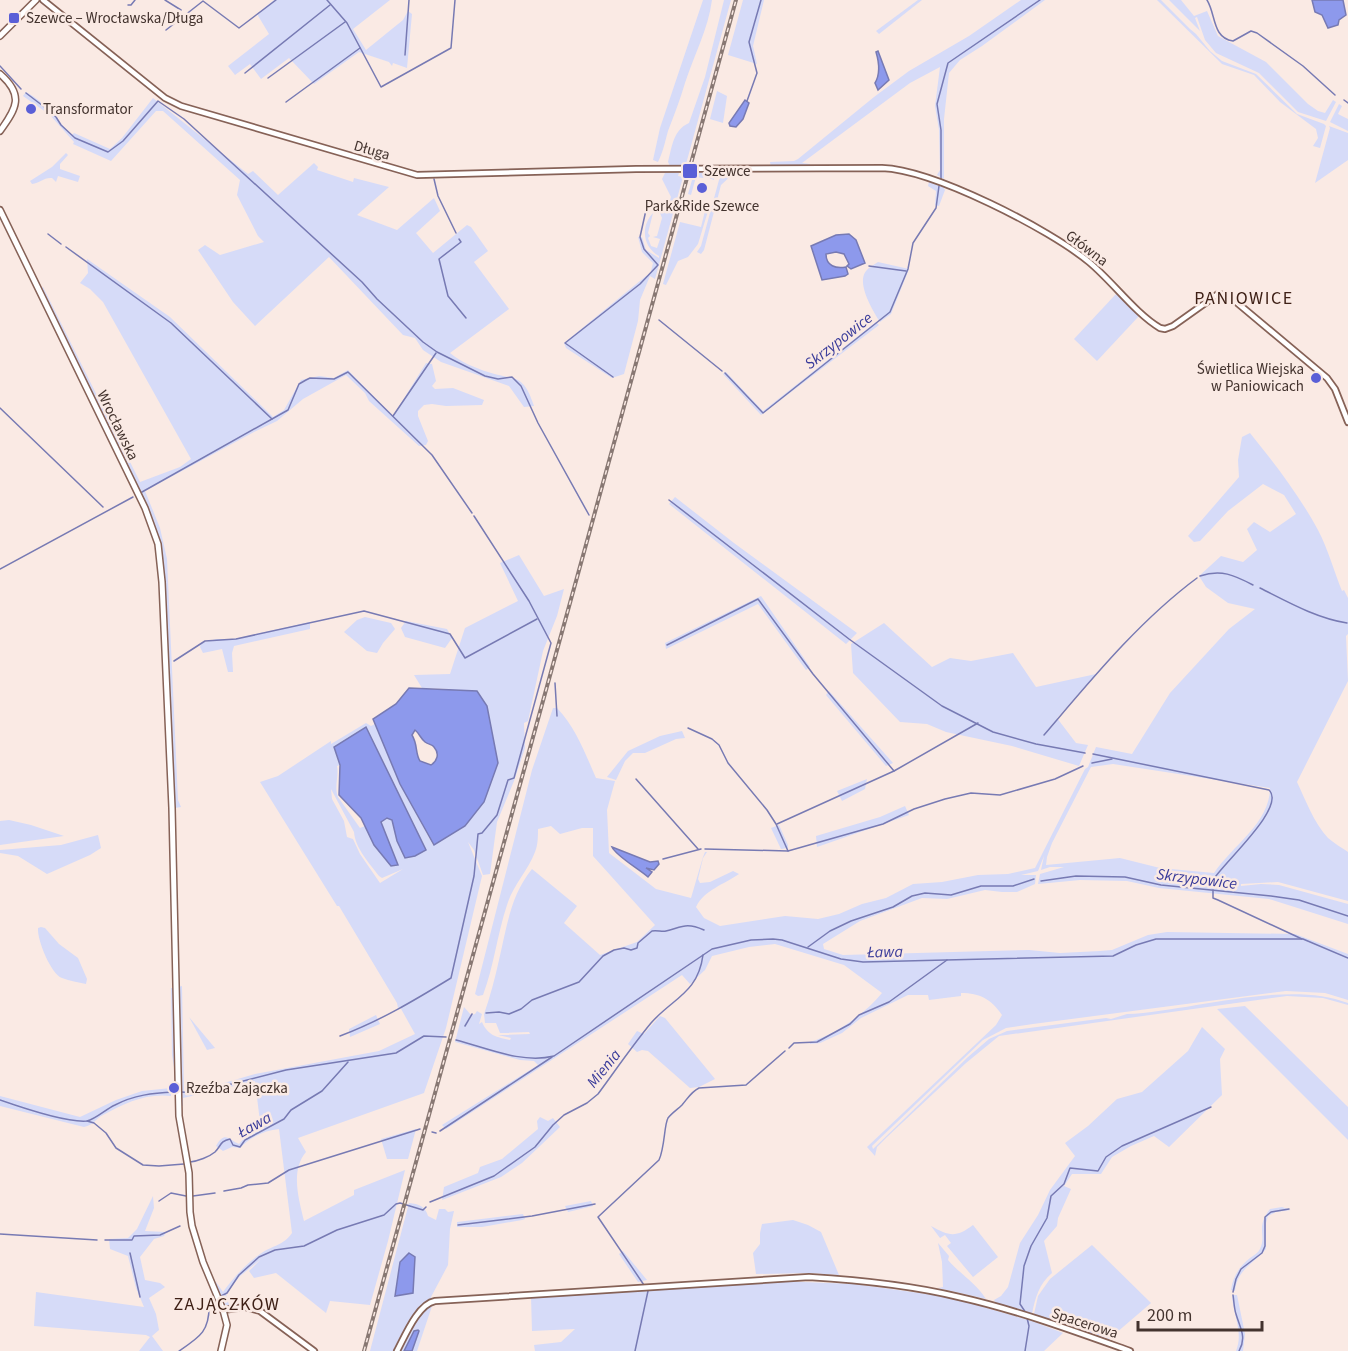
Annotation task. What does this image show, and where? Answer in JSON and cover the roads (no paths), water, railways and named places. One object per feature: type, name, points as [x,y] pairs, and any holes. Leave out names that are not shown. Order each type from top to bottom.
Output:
[{"type":"main road","points":[[0,36],[36,0]]},
{"type":"main road","points":[[0,74],[12,88],[16,99],[14,111],[0,130]]},
{"type":"main road","name":"Wrocławska","points":[[0,210],[153,527],[161,564],[172,812],[178,1096],[189,1173],[191,1220],[203,1262],[223,1310]]},
{"type":"main road","points":[[221,1351],[227,1325],[223,1310]]},
{"type":"street","name":"Długa","points":[[43,0],[165,98],[181,106],[408,173],[432,176],[737,169]]},
{"type":"street","name":"Główna","points":[[737,169],[882,168],[913,173],[998,208],[1070,248],[1097,269],[1160,328],[1173,326],[1212,297],[1225,294],[1328,378],[1335,389],[1348,422]]},
{"type":"street","name":"Spacerowa","points":[[397,1351],[421,1308],[429,1302],[641,1286],[809,1277],[907,1286],[958,1296],[1130,1351]]},
{"type":"street","points":[[223,1310],[246,1307],[260,1311],[314,1351]]},
{"type":"water","points":[[1312,0],[1343,0],[1346,15],[1339,20],[1338,25],[1328,28],[1322,15],[1315,12]]},
{"type":"water","points":[[878,51],[889,80],[878,90],[875,83],[879,71],[876,52]]},
{"type":"water","points":[[745,100],[749,103],[743,119],[736,127],[730,126],[729,123]]},
{"type":"water","points":[[849,234],[856,240],[865,263],[851,269],[847,266],[849,264],[844,254],[836,252],[826,254],[830,264],[839,268],[846,267],[848,274],[822,280],[811,246],[836,235]]},
{"type":"water","points":[[409,688],[477,691],[487,706],[498,763],[484,802],[465,826],[434,845],[400,784],[373,719],[396,704]],"holes":[[[415,730],[437,752],[437,757],[431,765],[418,758],[412,735]]]},
{"type":"water","points":[[366,727],[426,850],[405,858],[397,841],[392,820],[387,818],[381,822],[398,865],[391,866],[374,845],[361,818],[339,795],[340,765],[334,747]]},
{"type":"water","points":[[612,847],[650,862],[658,861],[659,864],[654,870],[646,868],[652,872],[648,877]]},
{"type":"water","points":[[409,1253],[415,1257],[413,1293],[395,1296],[400,1262]]},
{"type":"water","points":[[418,1330],[412,1351],[404,1351],[414,1331]]},
{"type":"waterway","points":[[128,5],[135,0]]},
{"type":"waterway","points":[[165,0],[181,10]]},
{"type":"waterway","points":[[166,30],[203,1],[239,28],[276,0]]},
{"type":"waterway","points":[[327,0],[347,23],[381,87],[451,48],[455,0]]},
{"type":"waterway","points":[[405,55],[409,0]]},
{"type":"waterway","points":[[747,101],[757,73],[749,42],[761,0]]},
{"type":"waterway","name":"Skrzypowice","points":[[941,179],[941,130],[937,104],[948,63],[1040,0]]},
{"type":"waterway","name":"Skrzypowice","points":[[1207,0],[1218,30],[1226,39],[1233,41],[1251,31],[1257,33],[1303,66],[1335,95]]},
{"type":"waterway","points":[[245,73],[330,5]]},
{"type":"waterway","points":[[268,78],[345,22]]},
{"type":"waterway","points":[[286,102],[360,48]]},
{"type":"waterway","points":[[0,66],[21,89]]},
{"type":"waterway","points":[[26,93],[56,117],[75,138],[108,152],[123,141],[158,101],[184,119],[362,282],[423,342],[437,352],[485,376],[498,379],[512,377],[521,386],[538,423],[589,515]]},
{"type":"waterway","name":"Skrzypowice","points":[[1344,100],[1348,103]]},
{"type":"waterway","points":[[434,179],[438,196],[456,233]]},
{"type":"waterway","name":"Skrzypowice","points":[[725,373],[763,413],[890,312],[908,269],[913,243],[936,208],[939,186]]},
{"type":"waterway","points":[[613,377],[565,343],[640,284],[658,265],[644,249],[640,237],[646,210]]},
{"type":"waterway","points":[[48,234],[61,244]]},
{"type":"waterway","points":[[459,239],[461,242],[439,259],[448,296],[466,318]]},
{"type":"waterway","points":[[66,247],[171,323],[272,419]]},
{"type":"waterway","points":[[869,266],[906,271]]},
{"type":"waterway","name":"Skrzypowice","points":[[659,320],[722,371]]},
{"type":"waterway","points":[[393,416],[436,353]]},
{"type":"waterway","points":[[142,492],[288,410],[299,384],[310,378],[334,379],[348,372],[432,455],[472,513]]},
{"type":"waterway","points":[[0,408],[103,507]]},
{"type":"waterway","points":[[0,569],[133,497]]},
{"type":"waterway","points":[[669,500],[849,639],[942,706],[993,732],[1036,744],[1085,753]]},
{"type":"waterway","points":[[340,1036],[383,1017],[451,978],[474,876],[478,834],[482,833],[497,815],[508,780],[514,778],[551,643],[529,601],[474,516]]},
{"type":"waterway","points":[[1200,576],[1214,573],[1227,574],[1253,585]]},
{"type":"waterway","points":[[1044,735],[1135,632],[1197,578]]},
{"type":"waterway","points":[[1260,588],[1313,613],[1347,623]]},
{"type":"waterway","points":[[667,645],[758,599],[813,674],[894,771]]},
{"type":"waterway","points":[[174,661],[205,641],[236,639],[364,611],[450,634],[465,658],[537,619]]},
{"type":"waterway","points":[[555,683],[557,716]]},
{"type":"waterway","points":[[777,824],[894,771],[978,723]]},
{"type":"waterway","points":[[688,728],[712,739],[719,745],[728,763],[767,810],[788,851],[883,824],[914,809],[945,799],[971,793],[1000,795],[1055,779],[1083,766]]},
{"type":"waterway","points":[[1093,754],[1269,790],[1272,798],[1262,821],[1213,880]]},
{"type":"waterway","points":[[1092,763],[1112,759]]},
{"type":"waterway","points":[[636,779],[698,849]]},
{"type":"waterway","points":[[663,859],[701,849]]},
{"type":"waterway","points":[[705,849],[788,851]]},
{"type":"waterway","name":"Skrzypowice","points":[[1041,881],[1076,876],[1125,877],[1161,885],[1299,900],[1348,916]]},
{"type":"waterway","name":"Skrzypowice","points":[[808,947],[830,931],[851,921],[893,907],[912,896],[925,893],[951,895],[981,886],[1013,886],[1034,879]]},
{"type":"waterway","points":[[1213,890],[1213,898],[1302,939]]},
{"type":"waterway","name":"Ława","points":[[486,1013],[509,1014],[521,1009],[532,1000],[579,982],[603,956],[614,950],[637,948],[638,943],[652,931],[688,926],[704,930]]},
{"type":"waterway","name":"Ława","points":[[456,1040],[517,1057],[554,1056],[712,949],[751,940],[782,940],[841,959],[863,962],[1113,956],[1156,939],[1303,939],[1348,958]]},
{"type":"waterway","name":"Mienia","points":[[430,1202],[494,1176],[535,1147],[564,1115],[587,1103],[598,1094],[651,1023],[690,987],[696,978],[703,955]]},
{"type":"waterway","points":[[789,1048],[794,1043],[817,1042],[850,1024],[859,1015],[889,1002],[947,960]]},
{"type":"waterway","name":"Ława","points":[[465,1026],[472,1014]]},
{"type":"waterway","name":"Ława","points":[[181,1092],[196,1093],[286,1070],[396,1053],[424,1036],[446,1037]]},
{"type":"waterway","points":[[635,1351],[648,1291],[598,1217],[659,1160],[668,1118],[694,1091],[699,1088],[746,1085],[785,1051]]},
{"type":"waterway","points":[[440,1131],[552,1057]]},
{"type":"waterway","name":"Ława","points":[[190,1162],[213,1154],[222,1142],[230,1139],[233,1145],[240,1147],[245,1140],[284,1119],[291,1110],[322,1091],[348,1062]]},
{"type":"waterway","name":"Ława","points":[[0,1100],[56,1117],[87,1121],[129,1099],[174,1092]]},
{"type":"waterway","points":[[1026,1313],[1020,1304],[1024,1266],[1031,1246],[1047,1218],[1051,1196],[1064,1184],[1070,1168],[1098,1171],[1106,1157],[1122,1146],[1211,1107]]},
{"type":"waterway","name":"Ława","points":[[87,1121],[94,1123],[106,1133],[116,1148],[143,1165],[184,1164]]},
{"type":"waterway","points":[[224,1191],[268,1183],[289,1170],[420,1129]]},
{"type":"waterway","points":[[432,1132],[436,1133]]},
{"type":"waterway","points":[[159,1201],[171,1193],[186,1196]]},
{"type":"waterway","points":[[193,1196],[215,1193]]},
{"type":"waterway","name":"Mienia","points":[[219,1297],[227,1293],[239,1275],[259,1257],[275,1250],[304,1246],[337,1230],[384,1215],[396,1204],[400,1203],[423,1210],[426,1207]]},
{"type":"waterway","points":[[458,1225],[532,1216],[595,1204]]},
{"type":"waterway","points":[[1233,1292],[1241,1269],[1262,1253],[1265,1246],[1265,1217],[1271,1212],[1289,1209]]},
{"type":"waterway","points":[[105,1240],[132,1240],[134,1236],[160,1235],[180,1226]]},
{"type":"waterway","points":[[0,1234],[97,1240]]},
{"type":"waterway","points":[[130,1253],[140,1297]]},
{"type":"waterway","points":[[1233,1295],[1235,1312],[1243,1337],[1239,1351]]},
{"type":"waterway","name":"Mienia","points":[[179,1351],[193,1342],[202,1332],[208,1321],[209,1304],[215,1299]]},
{"type":"waterway","points":[[1025,1351],[1029,1326],[1027,1318]]},
{"type":"railway","points":[[364,1351],[736,0]]},
{"type":"place","name":"Szewce – Wrocławska/Długa","points":[[14,18]]},
{"type":"place","name":"Transformator","points":[[31,109]]},
{"type":"place","name":"Szewce","points":[[690,171]]},
{"type":"place","name":"Park&Ride Szewce","points":[[702,188]]},
{"type":"place","name":"Świetlica Wiejska w Paniowicach","points":[[1316,378]]},
{"type":"place","name":"Rzeźba Zajączka","points":[[174,1088]]},
{"type":"district","name":"PANIOWICE","points":[[1244,298]]},
{"type":"district","name":"ZAJĄCZKÓW","points":[[227,1304]]}]
